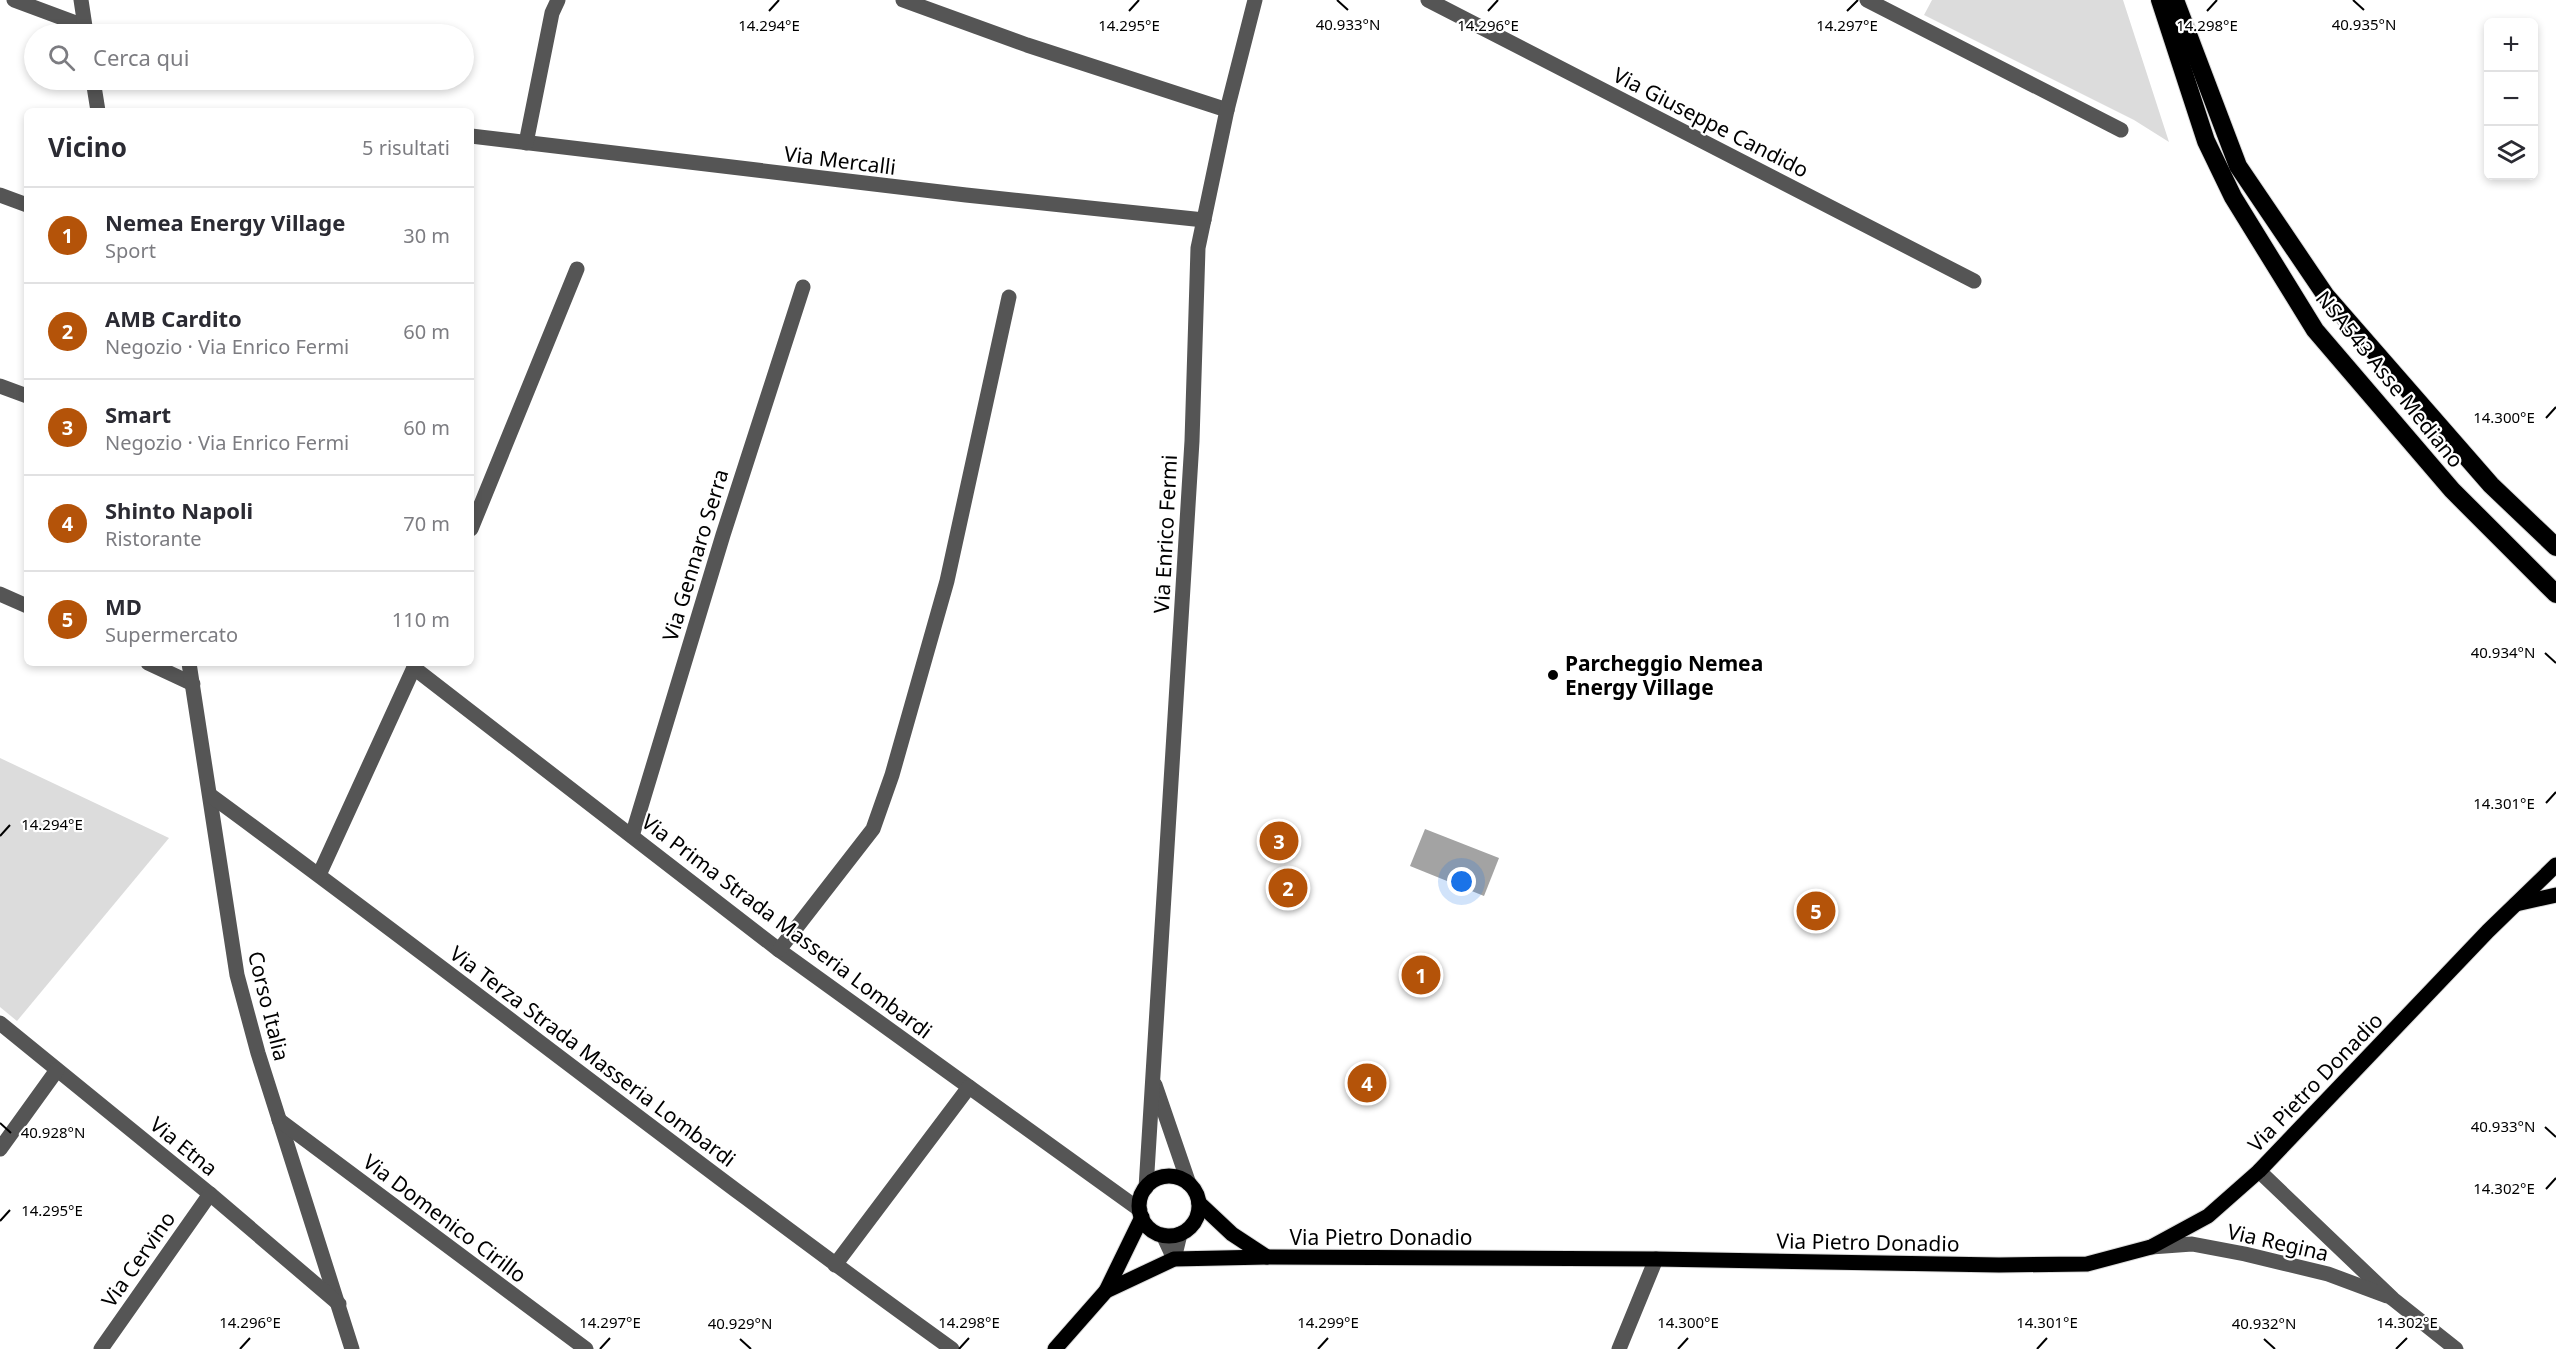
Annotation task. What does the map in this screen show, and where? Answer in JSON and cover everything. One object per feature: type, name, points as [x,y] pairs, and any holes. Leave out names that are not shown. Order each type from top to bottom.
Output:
[{"type":"highway","name":"NSA543 Asse Mediano","points":[[2160,0],[2206,141],[2233,197],[2315,330],[2452,490],[2556,594]]},
{"type":"highway","name":"NSA543 Asse Mediano","points":[[2175,0],[2238,166],[2326,296],[2491,485],[2556,547]]},
{"type":"main road","name":"Via Pietro Donadio","points":[[1055,1349],[1106,1291],[1174,1259],[1267,1257],[1656,1259],[1999,1265],[2087,1264],[2151,1247],[2208,1216],[2259,1171],[2556,864]]},
{"type":"main road","points":[[2516,904],[2556,896]]},
{"type":"main road","points":[[1106,1291],[1141,1213],[1142,1194],[1146,1188],[1152,1182],[1167,1176],[1183,1179],[1198,1196],[1199,1211],[1192,1225],[1180,1234],[1163,1235],[1150,1228],[1141,1213]]},
{"type":"main road","points":[[1199,1203],[1232,1234],[1267,1257]]},
{"type":"street","points":[[14,0],[71,24]]},
{"type":"street","points":[[81,0],[84,24]]},
{"type":"street","points":[[526,143],[552,13],[558,0]]},
{"type":"street","points":[[903,0],[1027,45],[1227,110]]},
{"type":"street","name":"Via Enrico Fermi","points":[[1146,1188],[1191,453],[1198,249],[1227,110],[1255,0]]},
{"type":"street","name":"Via Giuseppe Candido","points":[[1428,0],[1974,281]]},
{"type":"street","points":[[1867,0],[2121,129]]},
{"type":"street","points":[[95,90],[98,108]]},
{"type":"street","name":"Via Mercalli","points":[[474,136],[966,195],[1204,220]]},
{"type":"street","points":[[0,195],[24,204]]},
{"type":"street","points":[[474,522],[577,269]]},
{"type":"street","name":"Via Gennaro Serra","points":[[632,836],[723,535],[803,287]]},
{"type":"street","points":[[779,950],[873,829],[892,775],[948,581],[1009,297]]},
{"type":"street","points":[[0,386],[24,395]]},
{"type":"street","points":[[0,594],[24,605]]},
{"type":"street","points":[[154,666],[193,684]]},
{"type":"street","name":"Corso Italia","points":[[190,666],[237,975],[258,1053],[339,1304],[350,1347]]},
{"type":"street","points":[[319,875],[415,666]]},
{"type":"street","name":"Via Prima Strada Masseria Lombardi","points":[[416,666],[779,950],[1141,1213]]},
{"type":"street","name":"Via Terza Strada Masseria Lombardi","points":[[210,795],[835,1265],[952,1349]]},
{"type":"street","name":"Via Etna","points":[[0,1023],[210,1194],[339,1304]]},
{"type":"street","points":[[0,1149],[57,1070]]},
{"type":"street","name":"Via Enrico Fermi","points":[[1152,1077],[1189,1184]]},
{"type":"street","points":[[835,1265],[969,1087]]},
{"type":"street","name":"Via Domenico Cirillo","points":[[279,1120],[586,1349]]},
{"type":"street","name":"Via Regina","points":[[2259,1171],[2393,1299],[2457,1349]]},
{"type":"street","name":"Via Cervino","points":[[101,1349],[210,1194]]},
{"type":"street","points":[[1174,1259],[1180,1234]]},
{"type":"street","points":[[1163,1235],[1174,1259]]},
{"type":"street","name":"Via Regina","points":[[2151,1247],[2192,1244],[2245,1254],[2328,1274],[2393,1299]]},
{"type":"street","points":[[1619,1349],[1656,1259]]},
{"type":"shaded area","points":[[1932,0],[2123,0],[2169,142],[2134,120],[1924,15]]},
{"type":"shaded area","points":[[0,758],[169,838],[17,1021],[0,1007]]},
{"type":"shaded area","points":[[1425,829],[1499,858],[1484,896],[1410,866]]},
{"type":"place","name":"Parcheggio Nemea Energy Village","points":[[1553,675]]},
{"type":"place","name":"Smart","points":[[1279,841]]},
{"type":"place","name":"AMB Cardito","points":[[1288,888]]},
{"type":"place","name":"MD","points":[[1816,911]]},
{"type":"place","name":"Nemea Energy Village","points":[[1421,975]]},
{"type":"place","name":"Shinto Napoli","points":[[1367,1083]]}]
